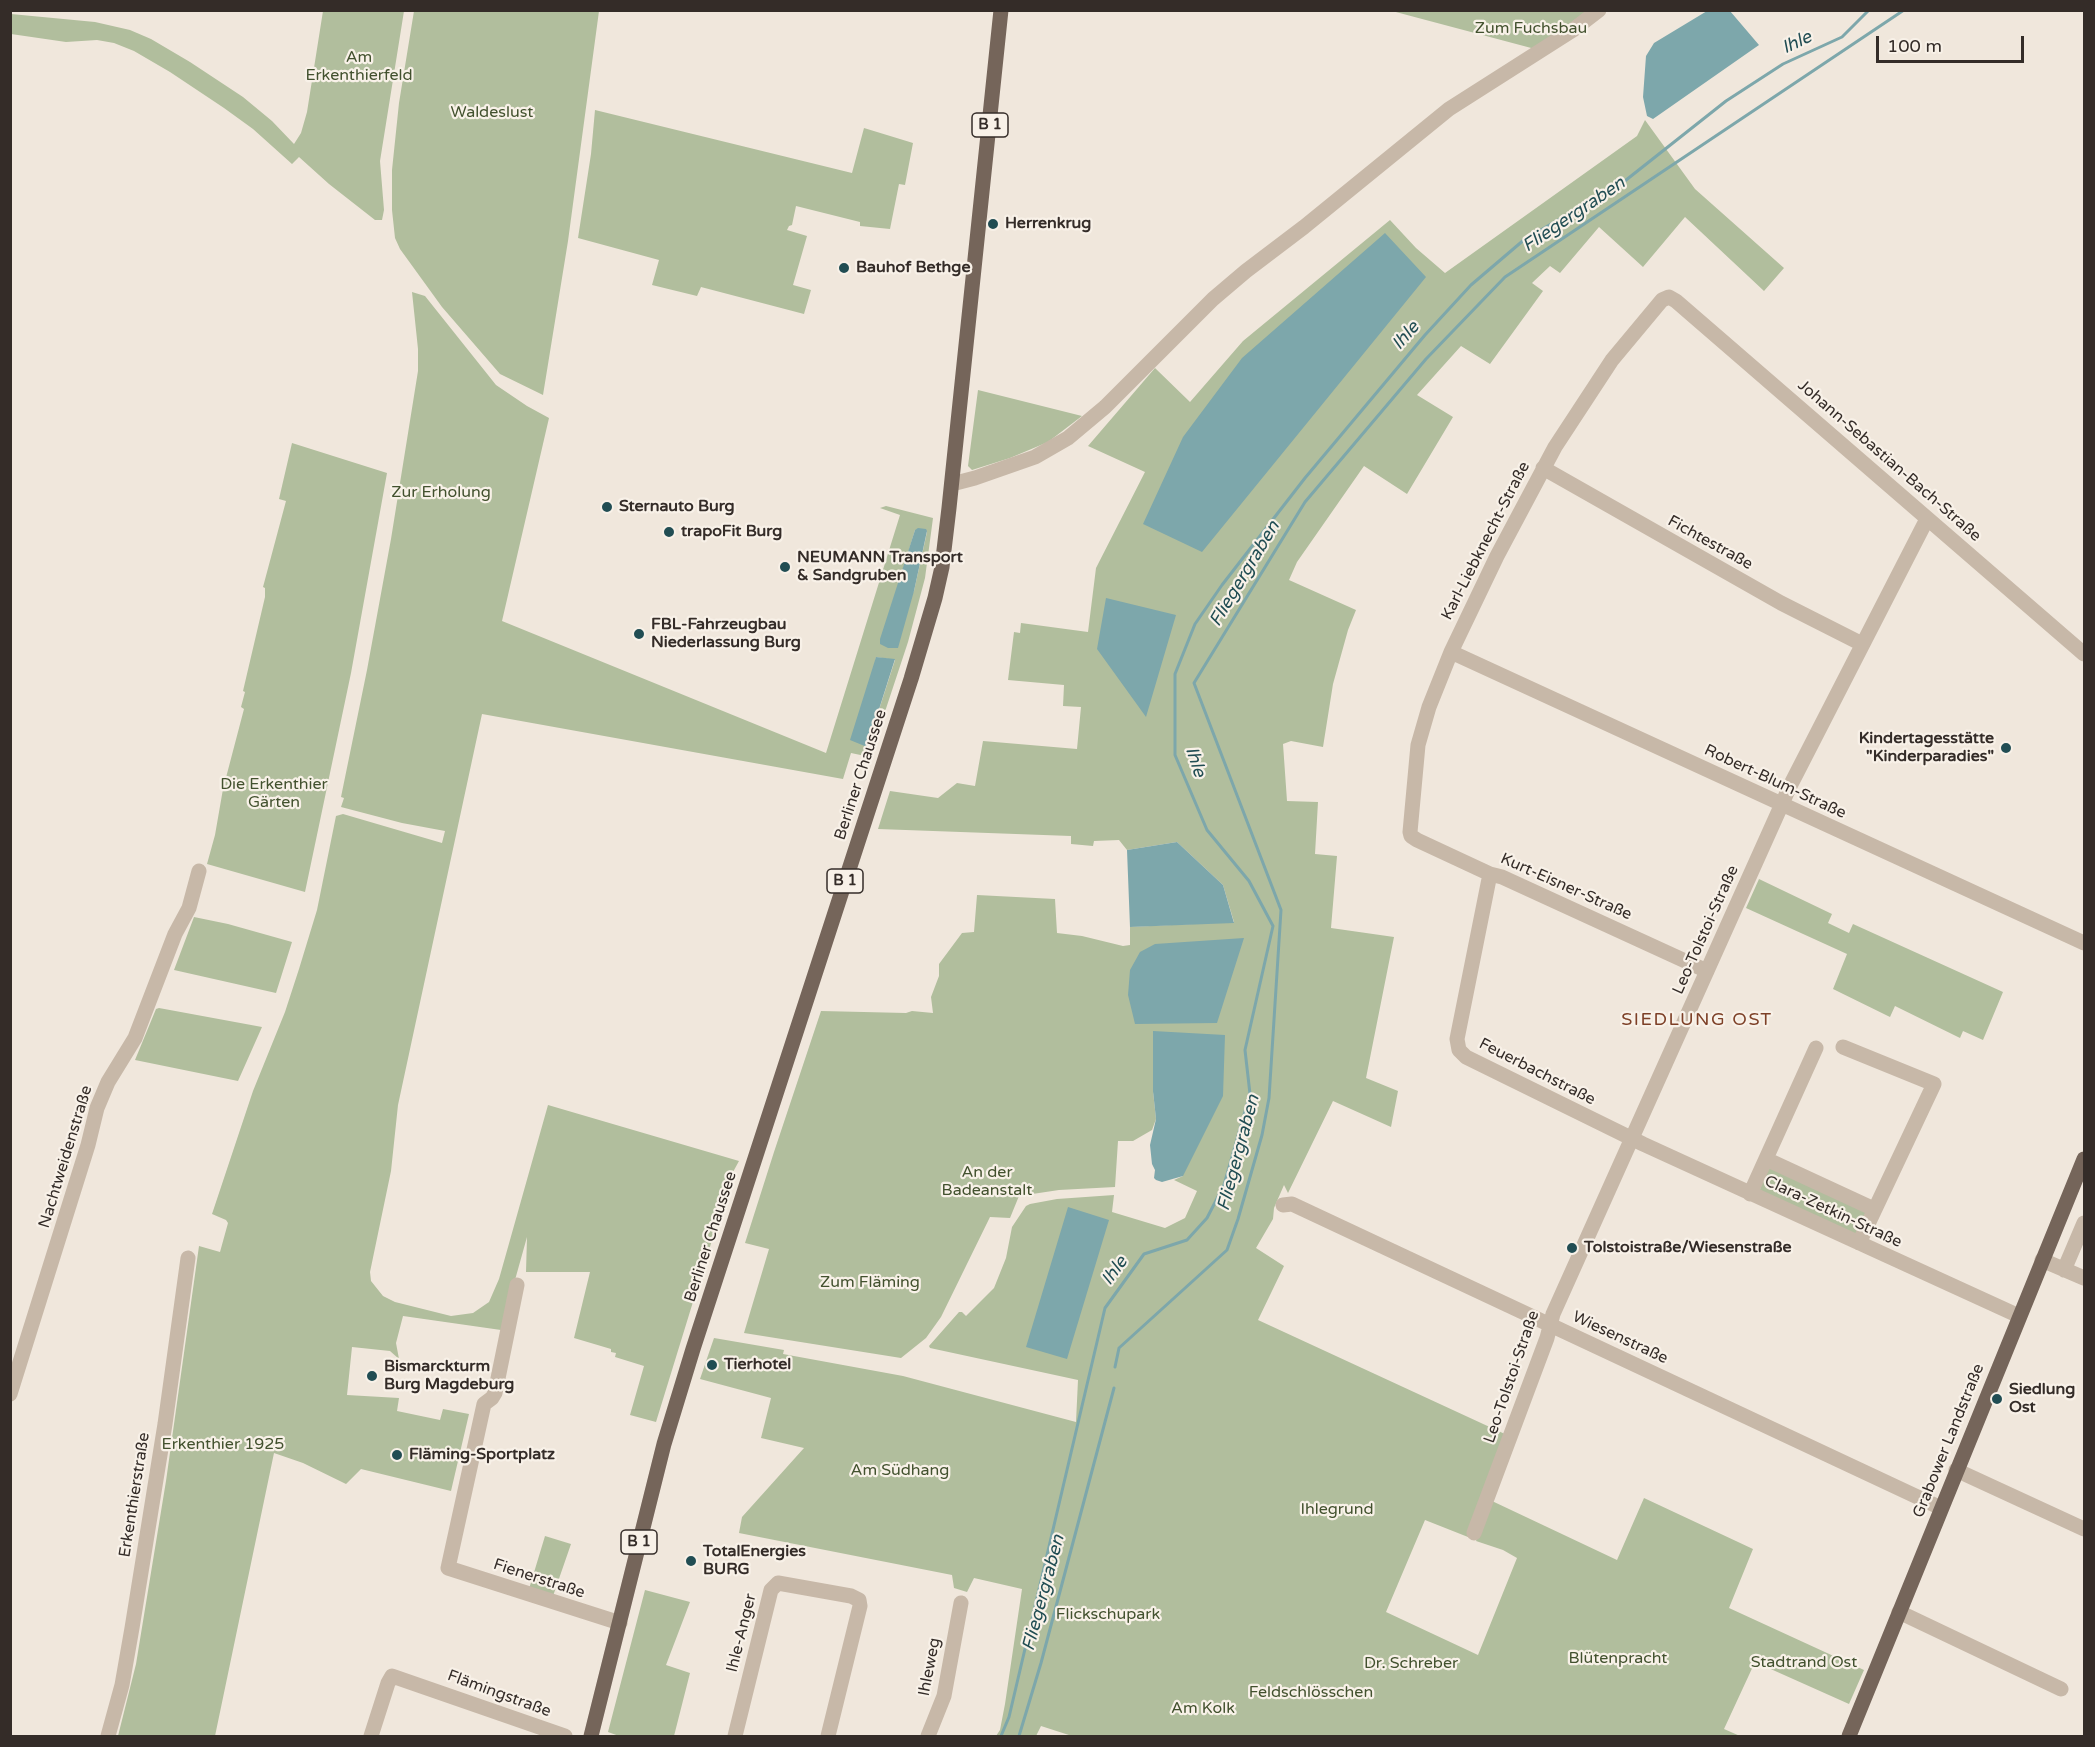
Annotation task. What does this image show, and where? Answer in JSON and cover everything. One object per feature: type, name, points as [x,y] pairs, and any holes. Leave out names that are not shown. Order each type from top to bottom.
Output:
[{"type":"main road","name":"Berliner Chaussee","points":[[591,1737],[664,1444],[925,633],[942,567],[1001,10]]},
{"type":"main road","name":"Grabower Landstraße","points":[[1849,1737],[1956,1470],[2085,1159]]},
{"type":"street","points":[[952,484],[1035,457],[1068,438],[1105,407],[1213,299],[1246,271],[1449,110],[1599,10]]},
{"type":"street","name":"Karl-Liebknecht-Straße","points":[[1411,836],[1413,780],[1418,745],[1451,652],[1497,556],[1544,468],[1612,360],[1658,304],[1669,297]]},
{"type":"street","name":"Johann-Sebastian-Bach-Straße","points":[[1669,297],[1680,304],[2085,654]]},
{"type":"street","name":"Fichtestraße","points":[[1544,468],[1761,592],[1862,644]]},
{"type":"street","name":"Leo-Tolstoi-Straße","points":[[1474,1533],[1547,1338],[1553,1314],[1781,805],[1927,519]]},
{"type":"street","name":"Robert-Blum-Straße","points":[[1451,652],[2085,943]]},
{"type":"street","name":"Kurt-Eisner-Straße","points":[[1411,836],[1707,971]]},
{"type":"street","name":"Nachtweidenstraße","points":[[10,1394],[88,1145],[97,1108],[108,1082],[135,1038],[175,934],[189,908],[199,871]]},
{"type":"street","name":"Feuerbachstraße","points":[[1490,874],[1457,1039],[1459,1050],[1475,1062],[1633,1139]]},
{"type":"street","points":[[1843,1047],[1934,1084],[1859,1243]]},
{"type":"street","points":[[1750,1194],[1816,1048]]},
{"type":"street","name":"Clara-Zetkin-Straße","points":[[1633,1139],[2019,1316]]},
{"type":"street","name":"Clara-Zetkin-Straße","points":[[1766,1159],[1874,1209]]},
{"type":"street","name":"Wiesenstraße","points":[[1283,1205],[1292,1204],[1941,1508]]},
{"type":"street","points":[[2064,1270],[2085,1223]]},
{"type":"street","name":"Erkenthierstraße","points":[[108,1737],[122,1685],[130,1640],[165,1424],[188,1258]]},
{"type":"street","points":[[2042,1260],[2085,1278]]},
{"type":"street","name":"Fienerstraße","points":[[517,1285],[495,1393],[484,1404],[448,1568],[620,1623]]},
{"type":"street","points":[[10,1345],[24,1354]]},
{"type":"street","points":[[1956,1470],[2085,1529]]},
{"type":"street","name":"Ihle-Anger","points":[[735,1737],[771,1590],[778,1583],[851,1596],[859,1600],[860,1606],[828,1737]]},
{"type":"street","name":"Ihleweg","points":[[928,1737],[944,1696],[961,1603]]},
{"type":"street","points":[[1899,1612],[2061,1689]]},
{"type":"street","name":"Flämingstraße","points":[[370,1737],[390,1678],[395,1677],[565,1737]]},
{"type":"green space","name":"Am Erkenthierfeld","points":[[323,11],[404,11],[380,161],[384,210],[382,220],[375,220],[299,157],[292,164],[253,129],[224,108],[134,51],[114,43],[97,40],[66,42],[11,34],[11,14],[95,22],[130,30],[151,39],[190,62],[243,97],[272,121],[294,144],[301,133],[307,112]]},
{"type":"green space","name":"Waldeslust","points":[[414,11],[599,11],[568,241],[543,395],[500,374],[442,307],[400,249],[395,238],[392,170],[399,103]]},
{"type":"green space","name":"Zum Fuchsbau","points":[[1392,11],[1587,11],[1535,49]]},
{"type":"green space","points":[[595,110],[852,173],[864,128],[913,143],[905,185],[899,184],[890,229],[860,226],[860,222],[796,206],[792,225],[787,230],[807,236],[793,285],[811,290],[804,314],[701,287],[697,296],[652,285],[659,260],[578,238],[591,154]]},
{"type":"green space","points":[[1645,120],[1695,189],[1784,268],[1764,291],[1685,217],[1643,267],[1599,227],[1560,273],[1550,266],[1532,283],[1543,291],[1490,364],[1461,346],[1417,395],[1453,417],[1407,494],[1364,466],[1297,562],[1289,580],[1356,610],[1333,684],[1323,747],[1291,741],[1283,744],[1287,801],[1318,802],[1315,854],[1337,856],[1331,928],[1394,937],[1366,1078],[1398,1091],[1391,1127],[1333,1101],[1288,1193],[1284,1185],[1274,1208],[1273,1219],[1256,1248],[1284,1266],[1258,1320],[1507,1435],[1468,1537],[1425,1520],[1386,1612],[1478,1655],[1517,1558],[1503,1550],[1476,1541],[1492,1501],[1617,1560],[1644,1498],[1753,1549],[1729,1608],[1864,1670],[1849,1704],[1755,1662],[1724,1729],[1740,1736],[1072,1736],[1041,1726],[1036,1736],[996,1736],[1000,1730],[1005,1704],[1022,1589],[974,1578],[967,1592],[954,1588],[952,1575],[739,1533],[742,1517],[804,1448],[761,1438],[771,1398],[700,1379],[714,1338],[784,1350],[783,1354],[903,1376],[1076,1422],[1078,1380],[929,1346],[959,1312],[966,1316],[994,1288],[1006,1258],[1012,1227],[1026,1206],[1030,1204],[1057,1199],[1114,1195],[1112,1212],[1165,1228],[1185,1218],[1197,1191],[1174,1180],[1183,1176],[1153,1091],[1156,1119],[1152,1130],[1133,1141],[1118,1141],[1115,1187],[1059,1190],[1019,1196],[1010,1218],[990,1217],[941,1317],[926,1338],[901,1358],[744,1333],[769,1249],[745,1243],[821,1011],[933,1013],[931,997],[939,976],[939,964],[962,933],[974,932],[977,895],[1055,899],[1057,933],[1082,936],[1123,946],[1130,945],[1130,927],[1234,922],[1223,885],[1177,842],[1127,850],[1119,840],[1094,841],[1093,846],[1071,844],[1071,836],[878,829],[890,791],[938,798],[957,783],[975,786],[983,741],[1077,749],[1081,707],[1063,706],[1064,685],[1008,680],[1014,632],[1020,633],[1021,623],[1088,632],[1096,568],[1145,472],[1088,446],[1155,368],[1190,402],[1243,341],[1390,220],[1416,248],[1445,273],[1637,136]]},
{"type":"green space","points":[[412,292],[425,296],[496,385],[549,418],[502,621],[826,753],[900,515],[880,508],[886,506],[933,518],[925,578],[908,642],[870,757],[851,753],[843,779],[482,714],[398,1105],[391,1171],[370,1272],[371,1281],[383,1296],[395,1302],[451,1316],[473,1313],[489,1302],[499,1279],[548,1105],[739,1161],[733,1172],[656,1422],[630,1415],[644,1366],[615,1357],[616,1353],[611,1352],[611,1349],[574,1338],[590,1272],[526,1272],[527,1237],[501,1330],[403,1316],[396,1343],[399,1359],[390,1351],[352,1347],[347,1395],[399,1398],[397,1411],[440,1420],[443,1409],[469,1414],[451,1491],[361,1469],[346,1484],[303,1463],[274,1453],[215,1736],[118,1736],[136,1664],[166,1481],[199,1246],[220,1252],[228,1223],[212,1214],[253,1091],[285,1012],[299,969],[317,910],[336,816],[343,814],[442,843],[445,831],[402,823],[341,807],[344,798],[341,797],[391,539],[418,371]],"holes":[[[925,529],[927,532],[914,591],[880,644],[915,530]],[[876,657],[895,660],[867,747]]]},
{"type":"green space","points":[[978,390],[1082,416],[1048,442],[1010,458],[972,470],[968,466]]},
{"type":"green space","name":"Die Erkenthier Gärten","points":[[292,443],[387,473],[351,673],[305,892],[207,864],[223,789],[244,709],[241,707],[245,692],[243,691],[265,597],[263,587],[286,501],[279,499]]},
{"type":"green space","points":[[1759,879],[1832,914],[1828,923],[1849,933],[1853,924],[2003,992],[1983,1040],[1963,1031],[1960,1038],[1895,1006],[1890,1017],[1833,989],[1847,954],[1746,908]]},
{"type":"green space","points":[[194,917],[292,942],[276,993],[174,970]]},
{"type":"green space","points":[[156,1009],[262,1027],[238,1081],[135,1060]]},
{"type":"green space","points":[[1768,1167],[1867,1210],[1856,1235],[1759,1192]]},
{"type":"green space","points":[[545,1536],[571,1544],[553,1596],[529,1589]]},
{"type":"green space","points":[[645,1590],[690,1602],[666,1665],[690,1673],[674,1736],[619,1736],[608,1732]]},
{"type":"water","points":[[1707,11],[1730,11],[1759,45],[1653,119],[1647,116],[1643,97],[1646,56],[1654,43]]},
{"type":"water","points":[[1385,233],[1426,277],[1202,552],[1143,524],[1183,437],[1242,358]]},
{"type":"water","points":[[918,528],[927,531],[914,591],[898,648],[888,648],[880,644],[880,639],[915,530]]},
{"type":"water","points":[[1106,598],[1176,615],[1146,717],[1097,649]]},
{"type":"water","points":[[876,657],[895,659],[867,747],[850,740]]},
{"type":"water","points":[[1177,842],[1223,885],[1234,923],[1130,927],[1127,850]]},
{"type":"water","points":[[1244,938],[1217,1023],[1135,1024],[1128,995],[1130,970],[1140,952],[1155,944]]},
{"type":"water","points":[[1153,1031],[1225,1035],[1223,1096],[1183,1176],[1162,1182],[1154,1178],[1155,1170],[1150,1145],[1156,1119],[1153,1091]]},
{"type":"water","points":[[1068,1207],[1109,1220],[1067,1359],[1026,1347]]},
{"type":"waterway","name":"Ihle","points":[[1001,1736],[1009,1717],[1105,1308],[1144,1254],[1187,1240],[1207,1218],[1224,1185],[1250,1094],[1245,1050],[1273,926],[1249,881],[1207,830],[1175,755],[1175,674],[1195,624],[1222,585],[1305,478],[1425,335],[1471,285],[1525,239],[1621,184],[1726,101],[1783,64],[1842,37],[1869,10]]},
{"type":"waterway","name":"Fliegergraben","points":[[1115,1367],[1119,1348],[1227,1250],[1262,1135],[1269,1098],[1281,910],[1194,683],[1305,502],[1426,359],[1505,277],[1904,10]]},
{"type":"waterway","name":"Fliegergraben","points":[[1019,1736],[1041,1663],[1114,1388]]},
{"type":"place","name":"Herrenkrug","points":[[993,224]]},
{"type":"place","name":"Bauhof Bethge","points":[[844,268]]},
{"type":"place","name":"Sternauto Burg","points":[[607,507]]},
{"type":"place","name":"trapoFit Burg","points":[[669,532]]},
{"type":"place","name":"NEUMANN Transport & Sandgruben","points":[[785,567]]},
{"type":"place","name":"FBL-Fahrzeugbau Niederlassung Burg","points":[[639,634]]},
{"type":"place","name":"Kindertagesstätte \"Kinderparadies\"","points":[[2006,748]]},
{"type":"place","name":"Tolstoistraße/Wiesenstraße","points":[[1572,1248]]},
{"type":"place","name":"Tierhotel","points":[[712,1365]]},
{"type":"place","name":"Bismarckturm Burg Magdeburg","points":[[372,1376]]},
{"type":"place","name":"Siedlung Ost","points":[[1997,1399]]},
{"type":"place","name":"Fläming-Sportplatz","points":[[397,1455]]},
{"type":"place","name":"TotalEnergies BURG","points":[[691,1561]]},
{"type":"district","name":"SIEDLUNG OST","points":[[1697,1020]]},
{"type":"park label","name":"Zur Erholung","points":[[441,493]]},
{"type":"park label","name":"An der Badeanstalt","points":[[987,1182]]},
{"type":"park label","name":"Zum Fläming","points":[[870,1283]]},
{"type":"park label","name":"Erkenthier 1925","points":[[223,1445]]},
{"type":"park label","name":"Am Südhang","points":[[900,1471]]},
{"type":"park label","name":"Ihlegrund","points":[[1337,1510]]},
{"type":"park label","name":"Flickschupark","points":[[1108,1615]]},
{"type":"park label","name":"Blütenpracht","points":[[1618,1659]]},
{"type":"park label","name":"Stadtrand Ost","points":[[1804,1663]]},
{"type":"park label","name":"Dr. Schreber","points":[[1411,1664]]},
{"type":"park label","name":"Feldschlösschen","points":[[1311,1693]]},
{"type":"park label","name":"Am Kolk","points":[[1203,1709]]}]
